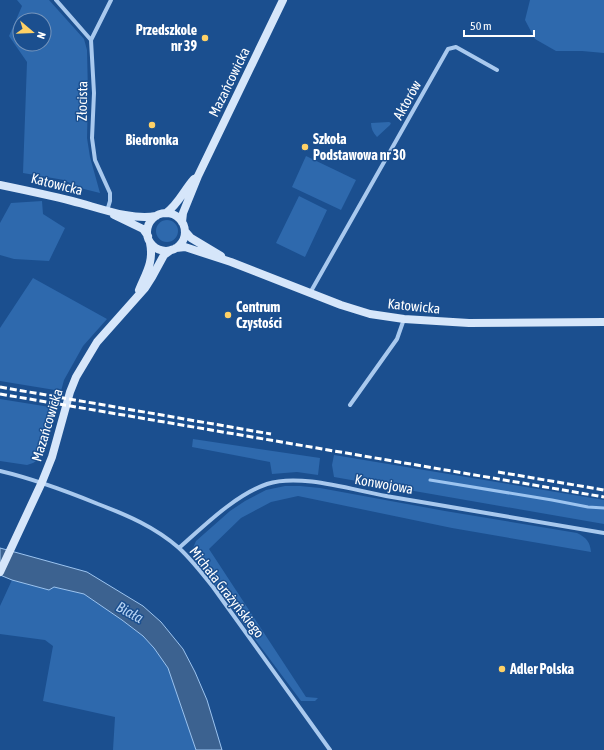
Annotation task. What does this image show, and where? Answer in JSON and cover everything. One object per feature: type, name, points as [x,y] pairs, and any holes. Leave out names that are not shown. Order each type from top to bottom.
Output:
[{"type":"street","points":[[56,0],[92,40],[111,0]]},
{"type":"street","name":"Mazańcowicka","points":[[182,222],[182,213],[198,176],[283,0]]},
{"type":"street","name":"Złocista","points":[[92,40],[94,93],[92,138],[96,160],[110,193],[110,201],[107,211]]},
{"type":"street","name":"Aktorów","points":[[310,294],[448,49],[456,47],[497,70]]},
{"type":"street","name":"Mazańcowicka","points":[[166,213],[172,209],[187,187],[198,176]]},
{"type":"street","name":"Katowicka","points":[[0,185],[40,192],[107,211],[146,218],[156,216]]},
{"type":"street","name":"Katowicka","points":[[107,211],[143,229],[149,239]]},
{"type":"street","points":[[166,213],[175,215],[182,222],[185,231],[183,241],[173,249],[161,250],[155,247],[149,239],[147,229],[156,216],[166,213]]},
{"type":"street","name":"Katowicka","points":[[185,231],[190,238],[231,262]]},
{"type":"street","name":"Mazańcowicka","points":[[136,296],[151,262],[152,252],[149,239]]},
{"type":"street","name":"Katowicka","points":[[173,249],[185,248],[231,262],[310,294],[370,314],[404,319],[469,323],[604,322]]},
{"type":"street","name":"Mazańcowicka","points":[[0,572],[52,457],[70,392],[76,377],[97,342],[136,296],[145,288],[164,255],[173,249]]},
{"type":"street","points":[[350,405],[398,339],[404,319]]},
{"type":"street","name":"Michała Grażyńskiego","points":[[0,471],[42,482],[113,510],[143,523],[179,548],[213,587],[330,750]]},
{"type":"street","name":"Konwojowa","points":[[179,548],[226,508],[242,497],[267,484],[290,480],[323,484],[604,533]]},
{"type":"shaded area","points":[[17,0],[49,0],[84,39],[87,50],[87,138],[90,157],[100,193],[80,188],[64,180],[23,173],[27,62],[20,52],[52,52],[52,12],[19,12],[22,6]]},
{"type":"shaded area","points":[[530,0],[604,0],[604,53],[556,51],[535,39],[525,20]]},
{"type":"shaded area","points":[[12,29],[12,40],[9,36]]},
{"type":"shaded area","points":[[371,123],[391,123],[390,125],[377,137],[374,134]]},
{"type":"shaded area","points":[[306,156],[356,180],[341,210],[292,187]]},
{"type":"shaded area","points":[[299,196],[327,210],[305,257],[276,243]]},
{"type":"shaded area","points":[[42,201],[43,214],[65,228],[49,261],[14,259],[0,255],[0,223],[11,203]]},
{"type":"shaded area","points":[[167,220],[175,223],[178,231],[175,239],[167,242],[159,239],[156,231],[159,223]]},
{"type":"shaded area","points":[[33,278],[107,319],[83,346],[64,380],[61,391],[0,381],[0,328]]},
{"type":"shaded area","points":[[0,399],[56,408],[47,446],[41,452],[38,460],[33,463],[27,465],[0,461]]},
{"type":"shaded area","points":[[193,439],[320,458],[318,475],[297,472],[272,474],[270,462],[192,447]]},
{"type":"shaded area","points":[[334,455],[604,500],[604,524],[334,477],[332,465]]},
{"type":"shaded area","points":[[285,486],[320,488],[577,533],[587,541],[591,552],[452,528],[298,496],[271,502],[241,518],[209,549],[306,697],[318,698],[315,701],[301,701],[193,556],[193,548],[196,541],[230,511],[266,490]]},
{"type":"shaded area","points":[[12,580],[49,590],[54,587],[84,594],[143,636],[154,648],[168,668],[196,750],[113,750],[115,717],[43,701],[53,646],[45,640],[0,634],[0,606]]},
{"type":"water","name":"Biała","points":[[0,548],[87,572],[143,606],[161,622],[183,649],[195,672],[207,700],[222,750],[196,750],[168,668],[154,648],[143,636],[84,594],[54,587],[49,590],[12,580],[0,575]]},
{"type":"waterway","points":[[430,480],[588,507],[604,508]]},
{"type":"railway","points":[[0,387],[271,434]]},
{"type":"railway","points":[[0,394],[604,497]]},
{"type":"railway","points":[[498,472],[604,490]]},
{"type":"place","name":"Przedszkole nr 39","points":[[205,38]]},
{"type":"place","name":"Biedronka","points":[[152,125]]},
{"type":"place","name":"Szkoła Podstawowa nr 30","points":[[305,147]]},
{"type":"place","name":"Centrum Czystości","points":[[228,315]]},
{"type":"place","name":"Adler Polska","points":[[502,669]]}]
